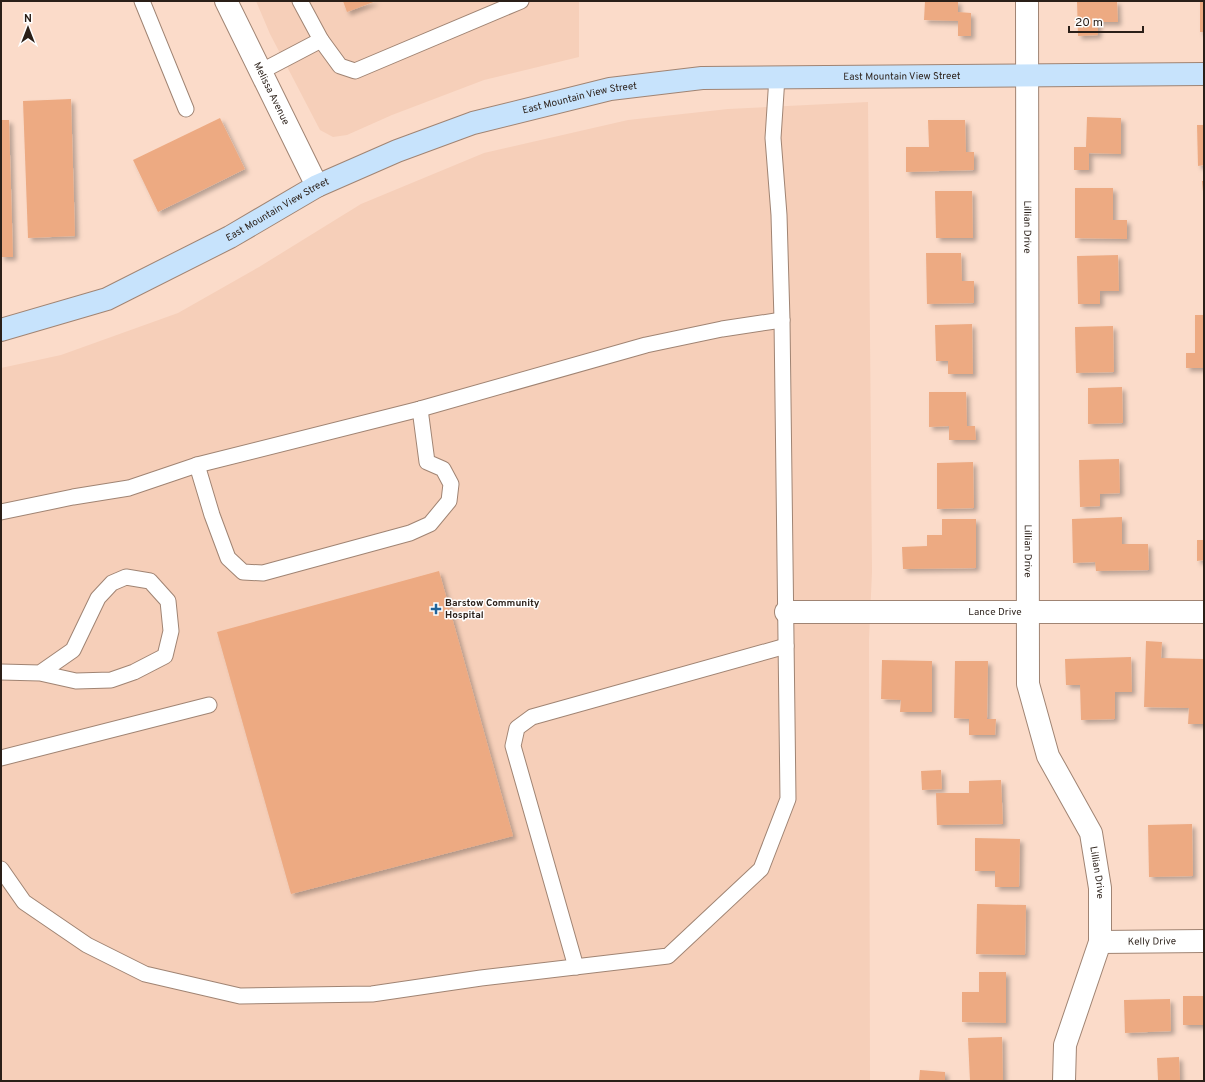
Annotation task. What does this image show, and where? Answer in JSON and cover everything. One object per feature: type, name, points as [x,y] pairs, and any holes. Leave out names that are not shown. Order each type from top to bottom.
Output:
[{"type":"main road","name":"East Mountain View Street","points":[[1,330],[107,299],[230,237],[318,186],[397,151],[473,123],[610,89],[702,78],[1204,74]]},
{"type":"street","name":"Melissa Avenue","points":[[226,1],[318,186]]},
{"type":"street","name":"Lillian Drive","points":[[1027,1],[1028,684],[1048,756],[1091,833],[1100,888],[1100,942],[1065,1045],[1064,1081]]},
{"type":"street","name":"Lance Drive","points":[[786,612],[1204,612]]},
{"type":"street","name":"Kelly Drive","points":[[1100,942],[1204,941]]},
{"type":"lane","points":[[142,1],[186,109]]},
{"type":"lane","points":[[300,1],[321,40],[340,66],[355,71],[521,1]]},
{"type":"lane","points":[[260,72],[321,40]]},
{"type":"lane","points":[[1,869],[24,902],[87,945],[145,974],[240,996],[372,994],[481,978],[668,956],[761,869],[788,799],[782,320],[779,215],[774,138],[777,77]]},
{"type":"lane","points":[[1,512],[73,497],[129,488],[197,465],[420,409],[646,345],[722,329],[782,320]]},
{"type":"lane","points":[[197,465],[212,515],[228,558],[243,572],[263,573],[410,533],[430,524],[449,501],[451,484],[443,469],[427,462],[420,409]]},
{"type":"lane","points":[[1,672],[40,673],[76,681],[111,680],[134,672],[165,656],[171,631],[168,601],[150,582],[126,577],[112,583],[98,598],[73,650],[40,673]]},
{"type":"lane","points":[[576,967],[513,746],[517,728],[532,717],[786,646]]},
{"type":"lane","points":[[1,758],[209,705]]},
{"type":"shaded area","points":[[256,1],[579,1],[579,57],[484,80],[392,115],[347,135],[333,137],[320,130],[270,34]]},
{"type":"shaded area","name":"Barstow Community Hospital","points":[[868,102],[872,572],[869,639],[870,1081],[1,1081],[1,368],[61,355],[178,313],[259,267],[361,204],[484,153],[628,120],[728,109]]},
{"type":"building","points":[[343,1],[376,1],[347,12]]},
{"type":"building","points":[[925,1],[958,1],[958,12],[971,13],[971,36],[958,36],[958,21],[924,20]]},
{"type":"building","points":[[1077,1],[1117,1],[1118,22],[1098,22],[1098,35],[1078,36]]},
{"type":"building","points":[[1200,1],[1204,1],[1204,32],[1200,32]]},
{"type":"building","points":[[71,99],[75,236],[28,238],[23,101]]},
{"type":"building","points":[[1087,117],[1121,118],[1121,154],[1089,153],[1089,170],[1074,170],[1074,147],[1086,147]]},
{"type":"building","points":[[220,118],[245,169],[158,212],[133,160]]},
{"type":"building","points":[[1,120],[9,120],[13,257],[1,257]]},
{"type":"building","points":[[928,120],[965,120],[966,152],[974,152],[974,170],[906,172],[906,147],[929,147]]},
{"type":"building","points":[[1197,125],[1204,125],[1204,165],[1198,166]]},
{"type":"building","points":[[1202,181],[1204,181],[1204,192],[1203,192]]},
{"type":"building","points":[[1075,188],[1113,188],[1113,220],[1127,220],[1127,239],[1075,238]]},
{"type":"building","points":[[935,191],[972,191],[973,238],[936,238]]},
{"type":"building","points":[[926,253],[961,253],[962,281],[974,281],[974,303],[927,304]]},
{"type":"building","points":[[1118,255],[1119,291],[1100,291],[1100,304],[1078,304],[1077,256]]},
{"type":"building","points":[[1195,315],[1204,315],[1204,368],[1186,368],[1186,353],[1195,353]]},
{"type":"building","points":[[972,324],[973,374],[948,374],[948,361],[936,361],[935,325]]},
{"type":"building","points":[[1113,326],[1114,372],[1076,373],[1075,327]]},
{"type":"building","points":[[1122,387],[1123,423],[1088,424],[1088,388]]},
{"type":"building","points":[[929,392],[966,392],[967,426],[975,426],[976,440],[949,440],[949,426],[929,427]]},
{"type":"building","points":[[1119,459],[1120,493],[1100,494],[1100,506],[1080,507],[1079,460]]},
{"type":"building","points":[[973,462],[974,508],[937,509],[937,463]]},
{"type":"building","points":[[1122,517],[1122,544],[1148,544],[1149,570],[1096,571],[1095,562],[1073,563],[1072,519]]},
{"type":"building","points":[[942,519],[976,519],[976,568],[903,569],[902,547],[927,546],[927,535],[942,535]]},
{"type":"building","points":[[1197,540],[1204,540],[1204,560],[1197,561]]},
{"type":"building","points":[[439,571],[513,836],[291,894],[217,632]]},
{"type":"building","points":[[1146,641],[1162,642],[1161,658],[1204,659],[1204,724],[1188,724],[1189,708],[1144,707]]},
{"type":"building","points":[[1131,657],[1132,692],[1115,692],[1115,719],[1081,720],[1080,685],[1066,685],[1065,659]]},
{"type":"building","points":[[882,660],[932,661],[932,712],[900,712],[901,700],[881,699]]},
{"type":"building","points":[[955,661],[988,661],[987,719],[996,719],[995,735],[969,735],[969,719],[954,718]]},
{"type":"building","points":[[941,770],[942,789],[922,790],[921,771]]},
{"type":"building","points":[[1001,780],[1003,824],[937,825],[936,793],[969,793],[969,781]]},
{"type":"building","points":[[1192,824],[1193,876],[1149,877],[1148,825]]},
{"type":"building","points":[[975,838],[1020,839],[1019,887],[995,887],[995,871],[975,871]]},
{"type":"building","points":[[977,904],[1026,905],[1025,955],[976,954]]},
{"type":"building","points":[[979,972],[1006,972],[1006,1023],[962,1022],[962,992],[979,992]]},
{"type":"building","points":[[1183,996],[1204,996],[1204,1025],[1183,1025]]},
{"type":"building","points":[[1170,999],[1171,1031],[1125,1033],[1124,1000]]},
{"type":"building","points":[[1002,1037],[1003,1081],[970,1081],[968,1038]]},
{"type":"building","points":[[1179,1057],[1180,1080],[1158,1080],[1157,1058]]},
{"type":"building","points":[[920,1070],[945,1072],[945,1081],[919,1081]]},
{"type":"place","name":"Barstow Community Hospital","points":[[436,609]]}]
